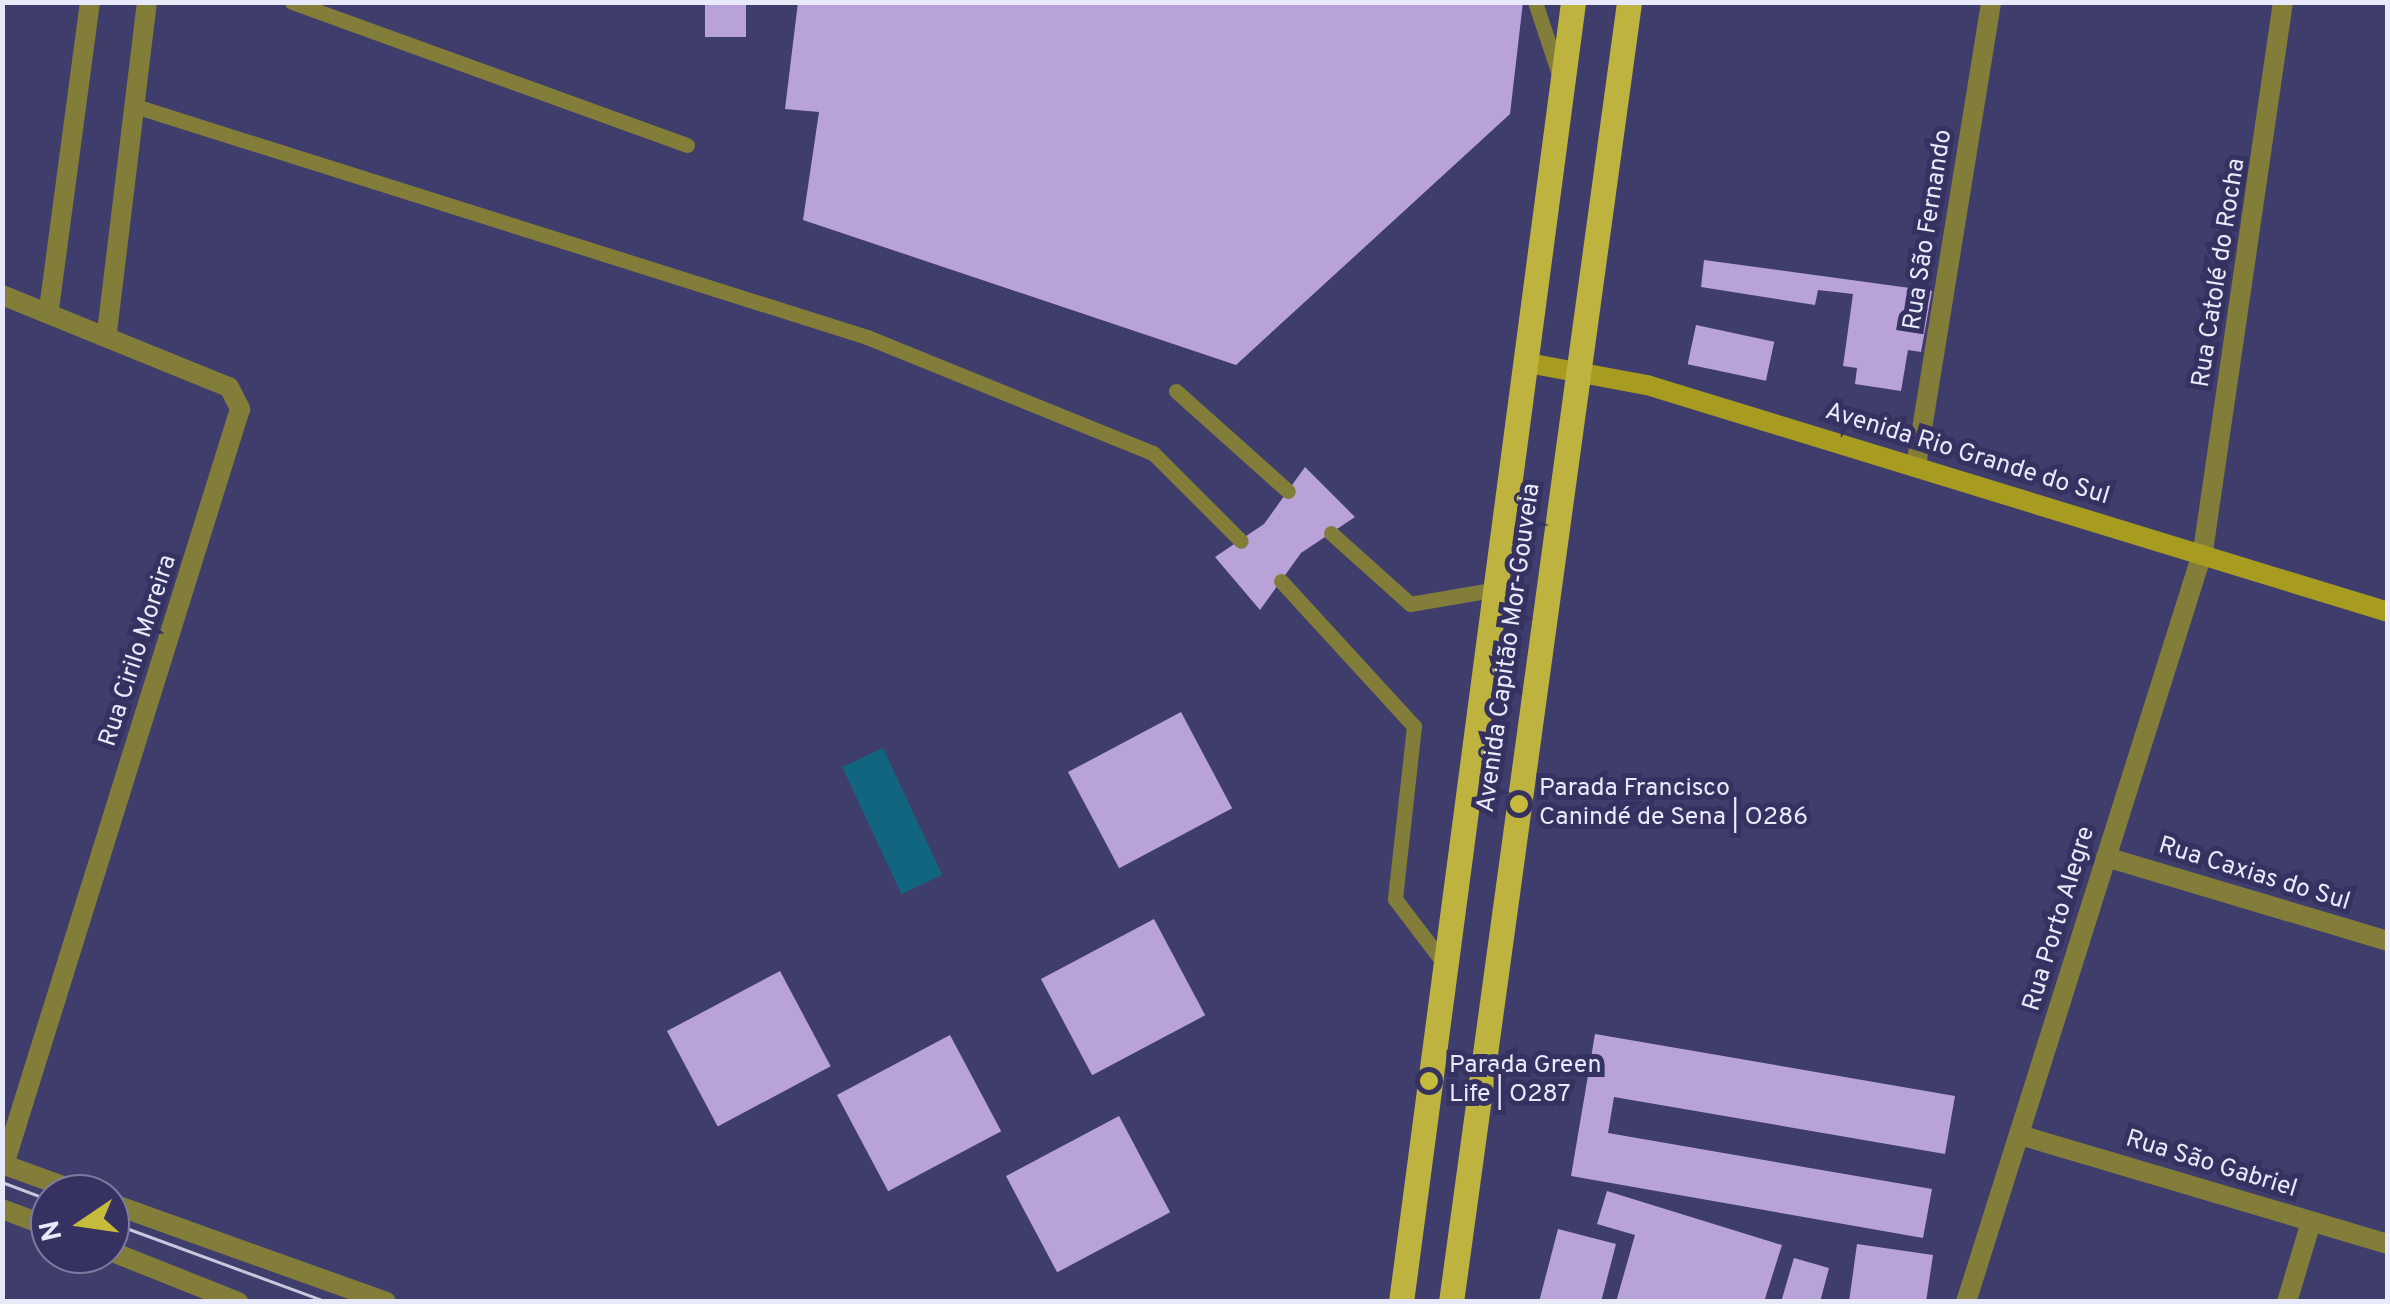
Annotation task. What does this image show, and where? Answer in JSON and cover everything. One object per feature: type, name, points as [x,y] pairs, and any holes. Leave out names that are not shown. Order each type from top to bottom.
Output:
[{"type":"main road","name":"Avenida Capitão Mor-Gouveia","points":[[1401,1302],[1442,962],[1498,589],[1573,2]]},
{"type":"main road","name":"Avenida Capitão Mor-Gouveia","points":[[1451,1302],[1629,2]]},
{"type":"main road","name":"Avenida Rio Grande do Sul","points":[[1528,363],[1578,370],[1916,466],[2202,550],[2388,612]]},
{"type":"street","points":[[49,308],[90,2]]},
{"type":"street","points":[[107,332],[147,2]]},
{"type":"street","name":"Rua São Fernando","points":[[1916,466],[1991,2]]},
{"type":"street","name":"Rua Catolé do Rocha","points":[[2202,550],[2283,2]]},
{"type":"street","name":"Rua Cirilo Moreira","points":[[2,295],[49,308],[229,388],[240,409],[3,1165]]},
{"type":"street","name":"Rua Porto Alegre","points":[[1966,1302],[2202,550]]},
{"type":"street","name":"Rua Caxias do Sul","points":[[2106,856],[2388,941]]},
{"type":"street","name":"Rua São Gabriel","points":[[2020,1134],[2388,1244]]},
{"type":"street","points":[[3,1165],[30,1175]]},
{"type":"street","points":[[2,1208],[30,1219]]},
{"type":"street","points":[[130,1210],[386,1302]]},
{"type":"street","points":[[2288,1302],[2312,1222]]},
{"type":"street","points":[[130,1259],[238,1302]]},
{"type":"lane","points":[[292,2],[687,145]]},
{"type":"lane","points":[[1535,2],[1563,85]]},
{"type":"lane","points":[[428,51],[433,34]]},
{"type":"lane","points":[[134,106],[867,337],[1153,453],[1241,541]]},
{"type":"lane","points":[[1176,391],[1288,492]]},
{"type":"lane","points":[[1331,533],[1410,604],[1498,589]]},
{"type":"lane","points":[[1281,581],[1414,726],[1395,899],[1442,962]]},
{"type":"water","points":[[883,748],[942,875],[901,894],[842,767]]},
{"type":"building","points":[[705,2],[746,2],[746,37],[705,37]]},
{"type":"building","points":[[798,2],[1523,2],[1510,114],[1236,365],[803,220],[819,112],[785,109]]},
{"type":"building","points":[[1704,260],[1932,291],[1921,352],[1908,350],[1901,391],[1855,384],[1857,368],[1843,366],[1853,294],[1818,290],[1815,305],[1701,287]]},
{"type":"building","points":[[1696,325],[1774,342],[1766,381],[1688,364]]},
{"type":"building","points":[[1305,467],[1355,517],[1301,553],[1260,610],[1215,557],[1264,524]]},
{"type":"building","points":[[1181,712],[1232,808],[1119,868],[1068,772]]},
{"type":"building","points":[[1154,919],[1205,1015],[1092,1075],[1041,979]]},
{"type":"building","points":[[780,971],[831,1066],[718,1126],[667,1031]]},
{"type":"building","points":[[1595,1034],[1955,1096],[1945,1154],[1614,1097],[1608,1133],[1932,1189],[1923,1238],[1571,1176]]},
{"type":"building","points":[[950,1035],[1001,1131],[888,1191],[837,1095]]},
{"type":"building","points":[[1119,1116],[1170,1212],[1057,1272],[1006,1176]]},
{"type":"building","points":[[1607,1191],[1782,1245],[1764,1302],[1616,1302],[1635,1235],[1597,1224]]},
{"type":"building","points":[[1558,1229],[1616,1244],[1601,1302],[1539,1302]]},
{"type":"building","points":[[1857,1244],[1933,1255],[1926,1302],[1849,1302]]},
{"type":"building","points":[[1794,1258],[1829,1268],[1820,1302],[1781,1302]]},
{"type":"tram line","points":[[2,1182],[30,1192]]},
{"type":"tram line","points":[[130,1229],[327,1302]]},
{"type":"place","name":"Parada Francisco Canindé de Sena | O286","points":[[1519,804]]},
{"type":"place","name":"Parada Green Life | O287","points":[[1429,1081]]}]
